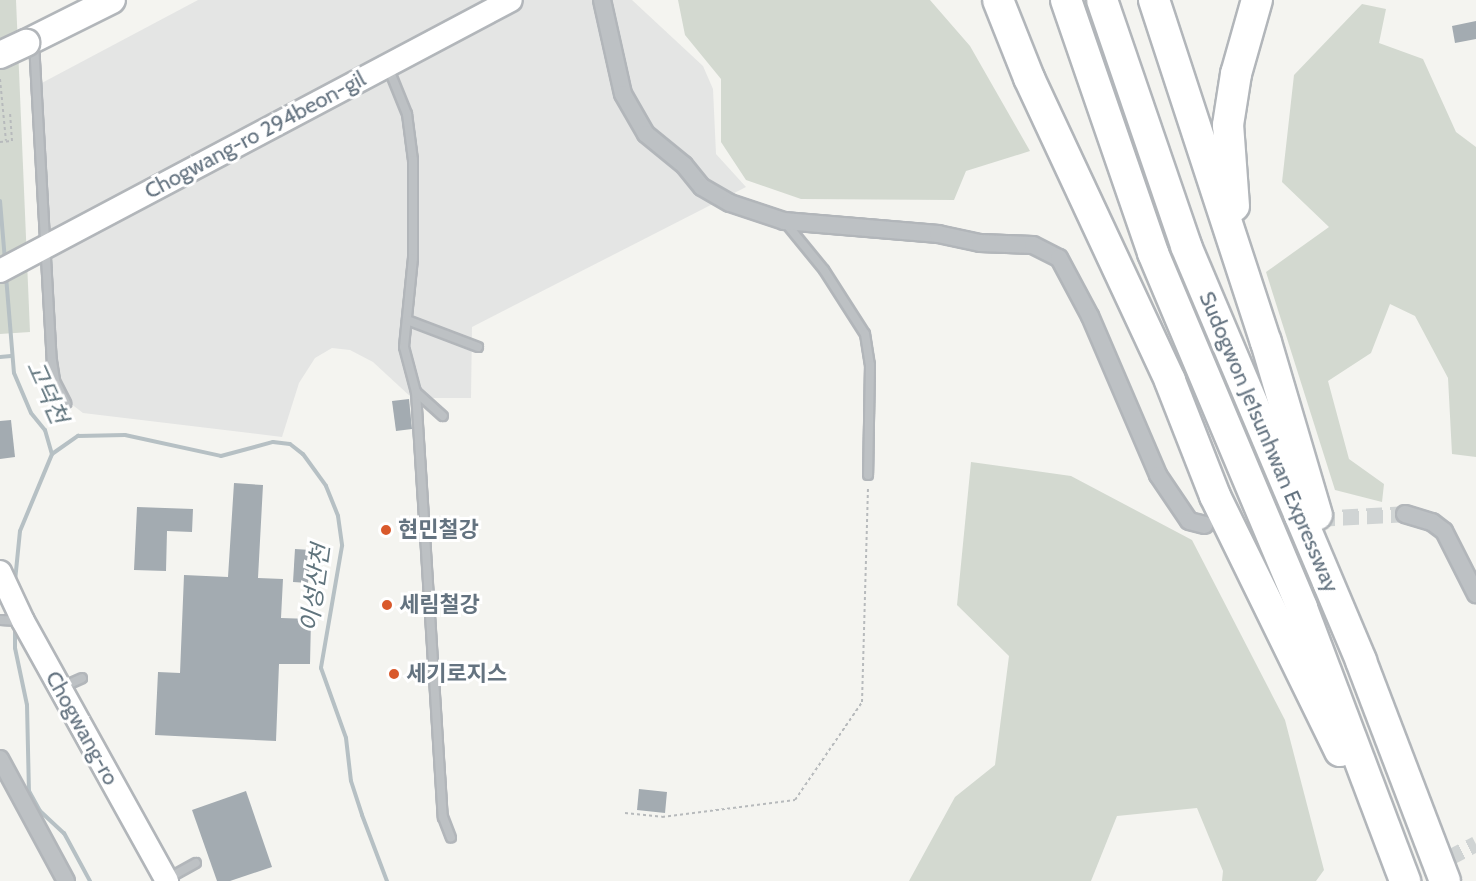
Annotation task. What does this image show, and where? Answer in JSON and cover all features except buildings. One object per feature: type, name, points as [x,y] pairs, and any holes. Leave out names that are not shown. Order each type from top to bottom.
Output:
[{"type":"highway","points":[[979,0],[1029,78]]},
{"type":"highway","points":[[998,0],[1029,78],[1144,324],[1215,496],[1306,689],[1394,851]]},
{"type":"highway","name":"Sudogwon Je1sunhwan Expressway","points":[[1066,0],[1153,253],[1302,608],[1405,881]]},
{"type":"highway","name":"Sudogwon Je1sunhwan Expressway","points":[[1102,0],[1186,246],[1361,661],[1445,881]]},
{"type":"highway","points":[[1154,0],[1238,254],[1361,661]]},
{"type":"highway","points":[[1238,254],[1228,125],[1236,74],[1257,0]]},
{"type":"main road","points":[[0,55],[112,0]]},
{"type":"street","name":"Chogwang-ro 294beon-gil","points":[[0,271],[511,0]]},
{"type":"street","points":[[602,0],[623,94],[646,134],[684,165],[702,187],[730,203],[784,221],[938,234],[980,243],[1034,245],[1059,258],[1090,316],[1158,475],[1189,521],[1205,525]]},
{"type":"street","points":[[1405,514],[1432,522],[1444,531],[1476,594]]},
{"type":"street","name":"Chogwang-ro","points":[[0,572],[23,621],[167,880]]},
{"type":"street","points":[[0,759],[66,881]]},
{"type":"lane","points":[[30,41],[40,250],[51,361],[55,381],[66,403]]},
{"type":"lane","points":[[387,65],[407,114],[413,160],[413,258],[405,347],[416,392],[443,817],[451,838]]},
{"type":"lane","points":[[784,221],[824,270],[865,334],[870,365],[868,475]]},
{"type":"lane","points":[[407,320],[478,348]]},
{"type":"lane","points":[[416,392],[443,416]]},
{"type":"lane","points":[[0,620],[23,621]]},
{"type":"lane","points":[[60,688],[82,678]]},
{"type":"lane","points":[[167,880],[196,863]]},
{"type":"path","points":[[0,79],[6,141]]},
{"type":"path","points":[[0,142],[12,141],[10,113]]},
{"type":"path","points":[[625,813],[662,817],[795,800],[862,702],[868,475]]},
{"type":"shaded area","points":[[0,0],[16,0],[30,332],[0,334]]},
{"type":"shaded area","points":[[198,0],[632,0],[703,66],[713,89],[716,154],[746,187],[472,327],[471,398],[412,398],[373,362],[350,350],[332,348],[315,358],[299,383],[282,437],[83,413],[70,403],[59,383],[55,362],[38,85]]},
{"type":"shaded area","points":[[678,0],[930,0],[970,46],[1030,151],[966,171],[954,200],[801,199],[746,180],[721,142],[721,79],[685,35]]},
{"type":"shaded area","points":[[1362,4],[1386,9],[1379,43],[1423,59],[1456,132],[1476,147],[1476,457],[1452,454],[1448,378],[1415,316],[1390,304],[1371,353],[1328,381],[1349,459],[1384,484],[1382,502],[1335,490],[1266,272],[1329,227],[1282,182],[1294,75]]},
{"type":"shaded area","points":[[971,462],[1071,476],[1192,540],[1285,720],[1324,870],[1316,881],[1222,881],[1223,871],[1197,808],[1117,816],[1091,881],[909,881],[955,797],[995,765],[1009,656],[957,605]]},
{"type":"waterway","name":"고덕천","points":[[0,201],[5,260]]},
{"type":"waterway","name":"고덕천","points":[[6,276],[14,373],[31,413],[45,430],[52,454]]},
{"type":"waterway","points":[[0,357],[11,356]]},
{"type":"waterway","name":"이성산천","points":[[52,454],[78,436],[125,435],[221,456],[273,442],[290,444],[303,454],[326,486],[338,516],[342,546],[321,668],[346,738],[351,781],[387,881]]},
{"type":"waterway","points":[[15,581],[20,531],[52,454]]},
{"type":"waterway","points":[[15,625],[15,648],[27,705],[29,791],[40,811],[64,833],[90,881]]},
{"type":"tunnel","points":[[1223,524],[1405,514]]},
{"type":"tunnel","points":[[1405,881],[1476,844]]},
{"type":"place","name":"현민철강","points":[[386,530]]},
{"type":"place","name":"세림철강","points":[[387,605]]},
{"type":"place","name":"세기로지스","points":[[394,674]]}]
